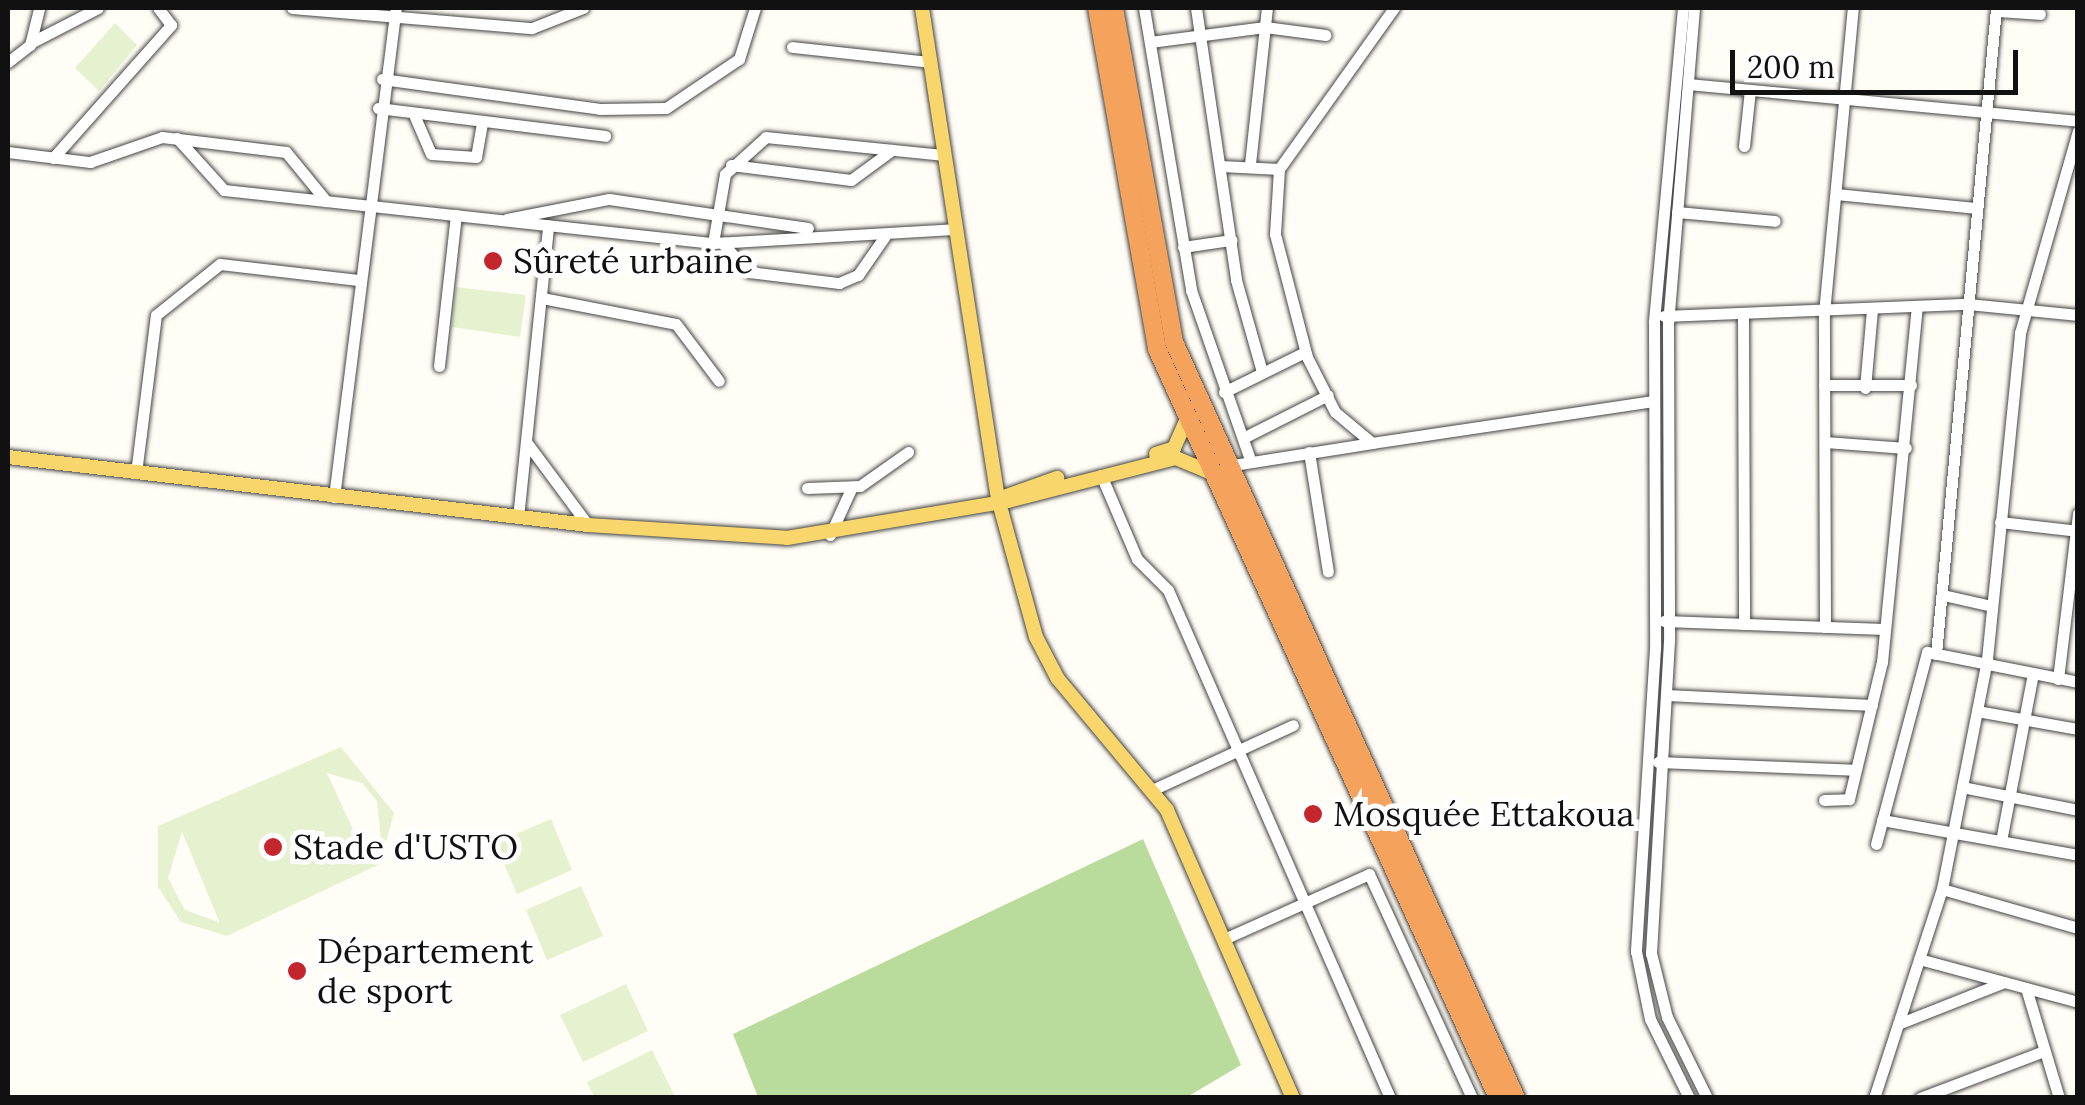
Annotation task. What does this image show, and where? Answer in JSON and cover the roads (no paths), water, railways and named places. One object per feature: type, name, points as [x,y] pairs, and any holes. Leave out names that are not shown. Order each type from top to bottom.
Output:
[{"type":"highway","points":[[1097,8],[1136,264],[1186,423],[1215,469],[1516,1098]]},
{"type":"highway","points":[[1114,8],[1163,306],[1215,469],[1498,1098]]},
{"type":"main road","points":[[922,8],[998,499],[1048,662],[1152,790],[1224,939],[1293,1098]]},
{"type":"main road","points":[[8,457],[588,526],[830,536],[998,499],[1169,452],[1186,423]]},
{"type":"main road","points":[[1100,471],[1176,458],[1215,469]]},
{"type":"street","points":[[32,42],[39,8]]},
{"type":"street","points":[[8,62],[32,42],[98,8]]},
{"type":"street","points":[[52,158],[171,25],[158,8]]},
{"type":"street","points":[[292,8],[395,12],[450,22],[532,28],[583,8]]},
{"type":"street","points":[[439,8],[450,22]]},
{"type":"street","points":[[382,79],[600,110],[666,108],[739,59],[755,8]]},
{"type":"street","points":[[1144,8],[1183,247],[1224,392],[1251,462]]},
{"type":"street","points":[[1196,8],[1230,240],[1262,372]]},
{"type":"street","points":[[1250,164],[1267,8]]},
{"type":"street","points":[[1372,442],[1328,396],[1305,352],[1275,234],[1279,168],[1394,8]]},
{"type":"street","points":[[1683,8],[1655,316],[1653,401],[1666,695],[1656,762],[1638,976],[1690,1098]]},
{"type":"street","points":[[1694,8],[1669,316],[1651,953],[1667,1017],[1707,1098]]},
{"type":"street","points":[[1825,627],[1824,313],[1853,8]]},
{"type":"street","points":[[1936,654],[1996,9],[2040,14]]},
{"type":"street","points":[[334,497],[378,108],[395,12]]},
{"type":"street","points":[[1150,42],[1265,26],[1324,35]]},
{"type":"street","points":[[792,47],[930,62]]},
{"type":"street","points":[[1688,84],[2078,120]]},
{"type":"street","points":[[1744,146],[1750,90]]},
{"type":"street","points":[[378,108],[416,116],[605,136]]},
{"type":"street","points":[[416,116],[426,152],[445,156],[476,156],[482,124]]},
{"type":"street","points":[[1874,1098],[1942,889],[1986,665],[2020,332],[2078,131]]},
{"type":"street","points":[[884,236],[858,275],[840,282],[749,272],[718,243],[717,218],[731,165],[771,136],[944,155]]},
{"type":"street","points":[[177,138],[224,190],[718,243],[954,229]]},
{"type":"street","points":[[8,152],[90,162],[177,138],[286,152],[326,201]]},
{"type":"street","points":[[731,165],[851,180],[892,150]]},
{"type":"street","points":[[1221,166],[1279,168]]},
{"type":"street","points":[[1836,194],[1977,208]]},
{"type":"street","points":[[503,221],[594,199],[808,228]]},
{"type":"street","points":[[1677,212],[1775,221]]},
{"type":"street","points":[[439,366],[456,215]]},
{"type":"street","points":[[518,518],[548,226]]},
{"type":"street","points":[[1183,247],[1230,240]]},
{"type":"street","points":[[136,473],[156,315],[220,264],[358,280]]},
{"type":"street","points":[[542,298],[676,324],[719,380]]},
{"type":"street","points":[[1655,316],[1824,313],[1968,304],[2030,307],[2078,315]]},
{"type":"street","points":[[1824,800],[1849,800],[1872,705],[1906,448],[1917,307]]},
{"type":"street","points":[[1865,388],[1872,309]]},
{"type":"street","points":[[1743,315],[1744,624]]},
{"type":"street","points":[[1224,392],[1305,352]]},
{"type":"street","points":[[1824,384],[1865,388],[1911,386]]},
{"type":"street","points":[[1243,438],[1328,396]]},
{"type":"street","points":[[1215,469],[1653,401]]},
{"type":"street","points":[[1824,442],[1906,448]]},
{"type":"street","points":[[527,443],[588,526]]},
{"type":"street","points":[[830,536],[851,489],[908,452]]},
{"type":"street","points":[[1309,452],[1328,572]]},
{"type":"street","points":[[1100,471],[1137,559],[1168,590],[1390,1098]]},
{"type":"street","points":[[807,488],[851,489]]},
{"type":"street","points":[[2058,679],[2073,605],[2078,513]]},
{"type":"street","points":[[2000,522],[2077,531]]},
{"type":"street","points":[[1943,595],[1992,606]]},
{"type":"street","points":[[1662,620],[1884,629]]},
{"type":"street","points":[[1876,844],[1927,652],[2078,682]]},
{"type":"street","points":[[2002,841],[2033,674]]},
{"type":"street","points":[[1666,695],[1872,705]]},
{"type":"street","points":[[1977,710],[2078,729]]},
{"type":"street","points":[[1152,790],[1293,725]]},
{"type":"street","points":[[1656,762],[1854,770]]},
{"type":"street","points":[[1962,787],[2078,810]]},
{"type":"street","points":[[1882,820],[2078,855]]},
{"type":"street","points":[[1224,939],[1369,874],[1472,1098]]},
{"type":"street","points":[[1942,889],[2078,928]]},
{"type":"street","points":[[1920,959],[2078,1002]]},
{"type":"street","points":[[1898,1024],[2004,982]]},
{"type":"street","points":[[2026,988],[2059,1098]]},
{"type":"street","points":[[1920,1098],[2044,1052]]},
{"type":"place","name":"Sûreté urbaine","points":[[493,261]]},
{"type":"place","name":"Mosquée Ettakoua","points":[[1313,814]]},
{"type":"place","name":"Stade d'USTO","points":[[273,847]]},
{"type":"place","name":"Département de sport","points":[[297,971]]}]
